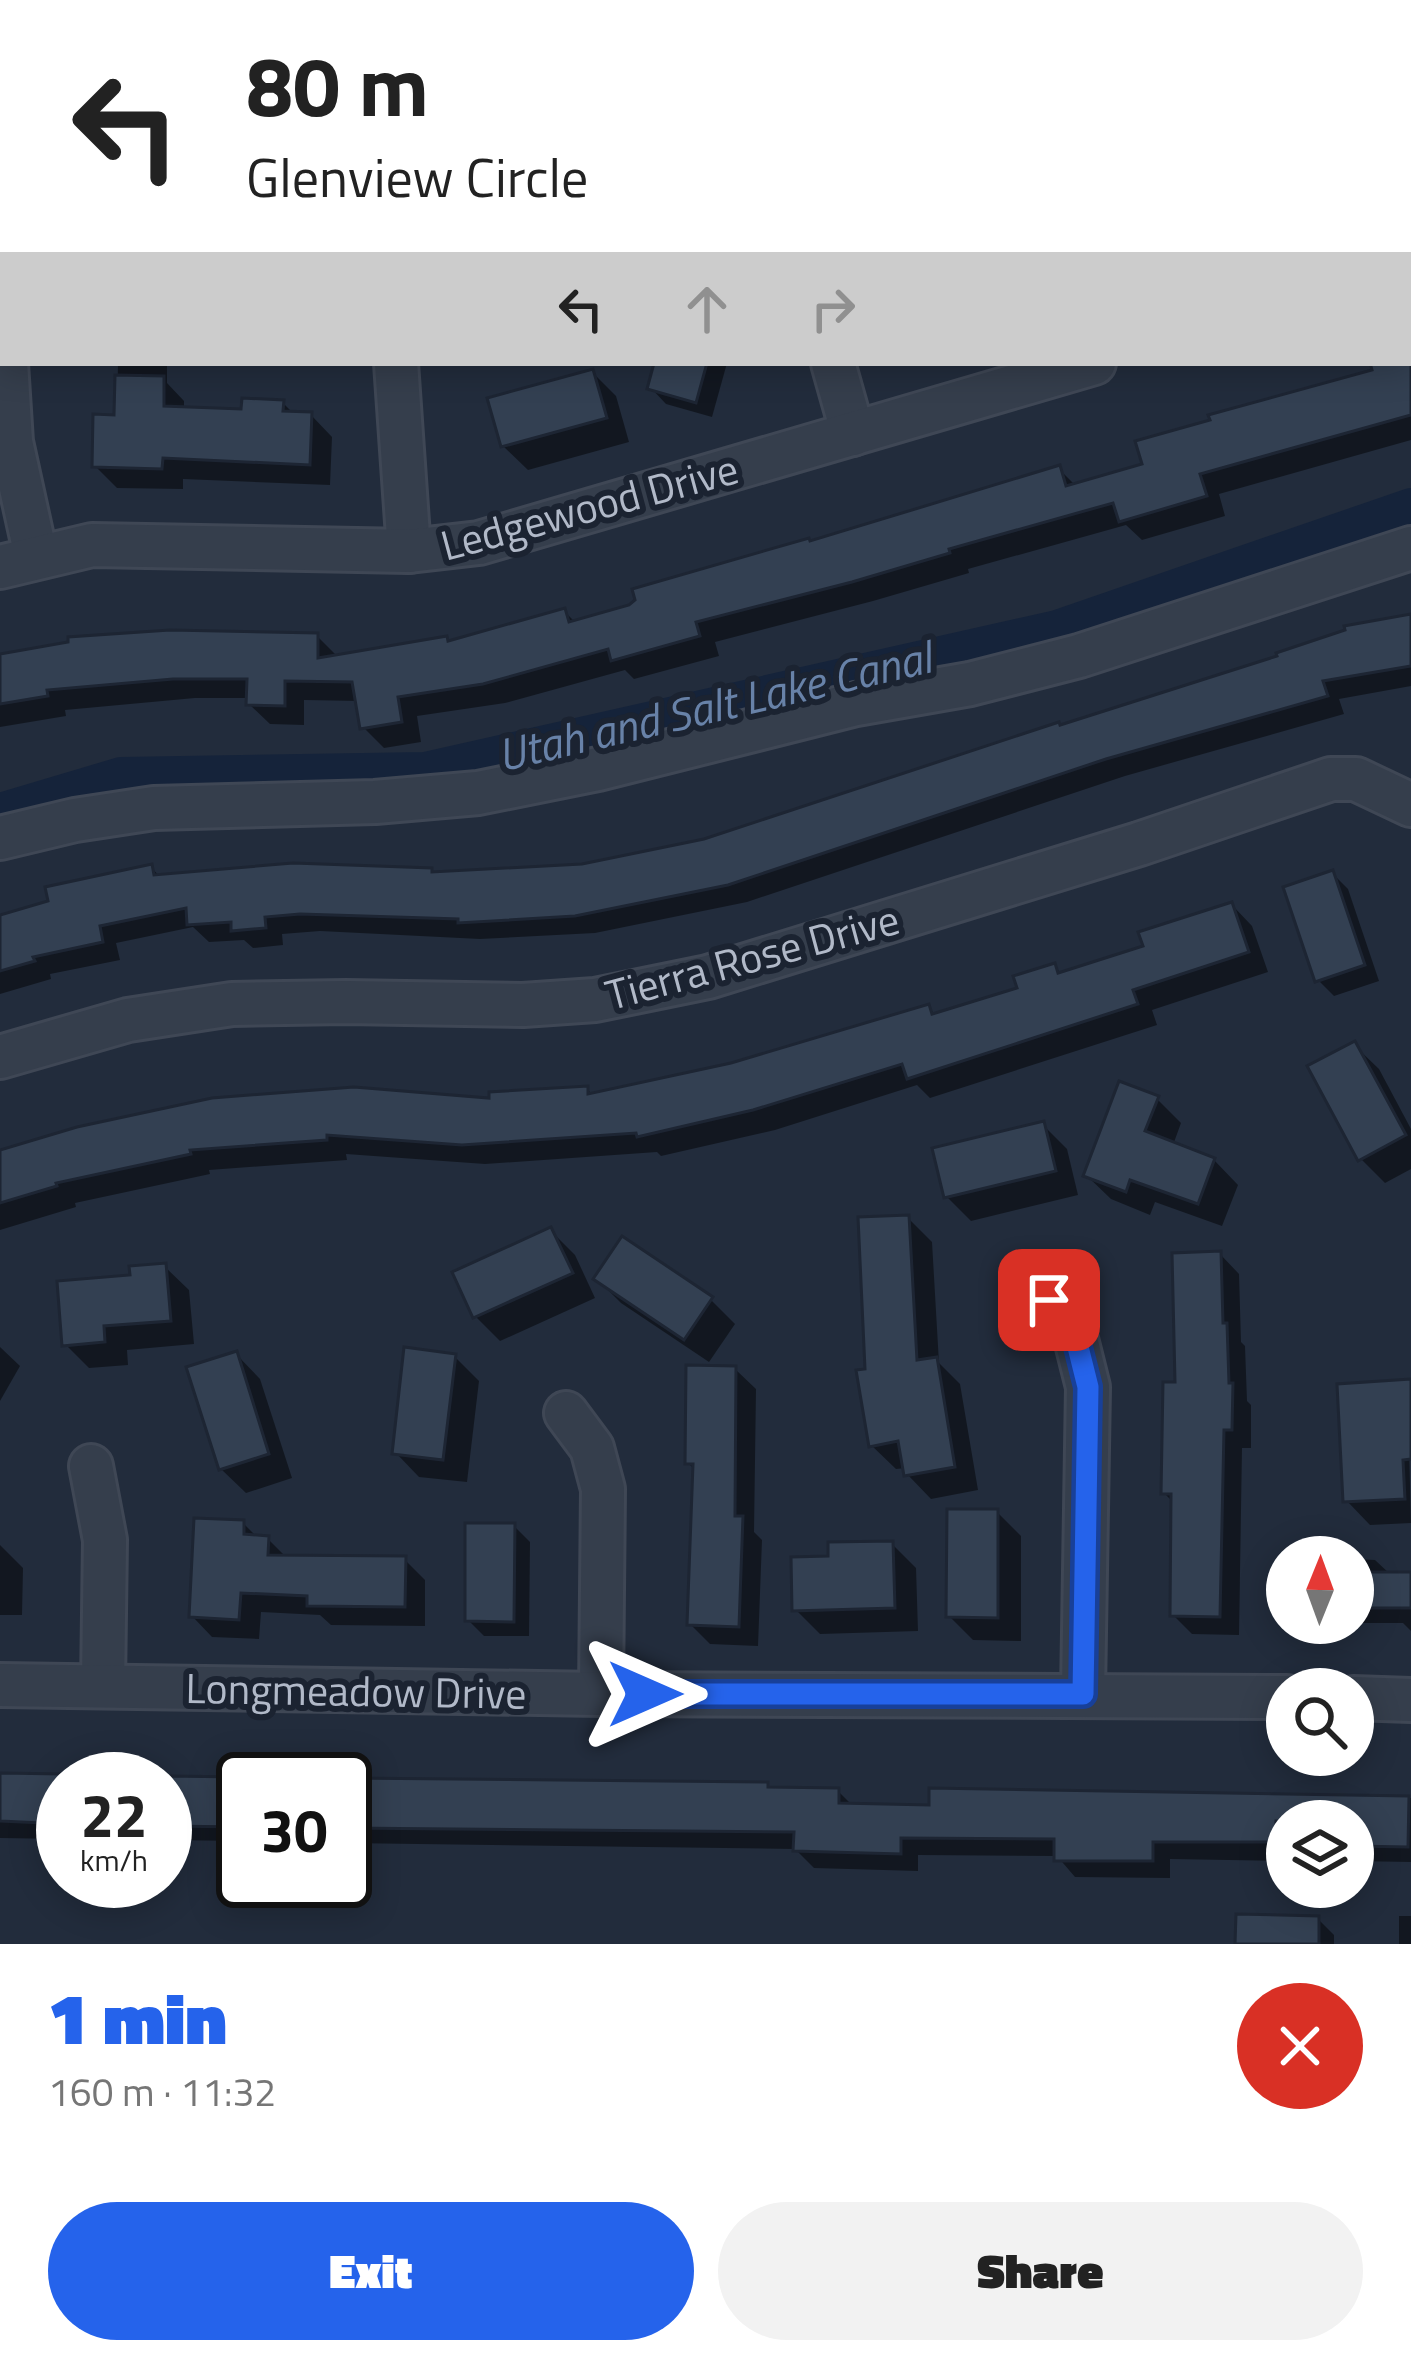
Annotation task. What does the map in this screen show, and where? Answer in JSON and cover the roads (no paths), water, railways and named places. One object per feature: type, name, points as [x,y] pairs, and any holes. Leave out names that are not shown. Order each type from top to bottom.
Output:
[{"type":"street","points":[[6,366],[18,561]]},
{"type":"street","points":[[396,366],[410,551]]},
{"type":"street","points":[[833,366],[853,434]]},
{"type":"street","name":"Ledgewood Drive","points":[[18,561],[92,544],[410,551],[479,543],[1084,366]]},
{"type":"street","points":[[0,838],[154,808],[375,802],[478,793],[578,773],[856,704],[970,684],[1078,656],[1411,548]]},
{"type":"street","name":"Tierra Rose Drive","points":[[0,1057],[128,1020],[232,1004],[524,1005],[595,1000],[708,977],[1139,844],[1331,779],[1356,779],[1411,805]]},
{"type":"street","points":[[1049,1300],[1075,1335],[1088,1387],[1083,1694]]},
{"type":"street","points":[[566,1413],[592,1448],[603,1489],[601,1694]]},
{"type":"street","points":[[91,1466],[105,1540],[104,1686]]},
{"type":"street","name":"Longmeadow Drive","points":[[0,1685],[1266,1697]]},
{"type":"street","points":[[1374,1699],[1411,1700]]},
{"type":"waterway","name":"Utah and Salt Lake Canal","points":[[0,811],[121,775],[425,770],[1057,628],[1411,506]]}]
